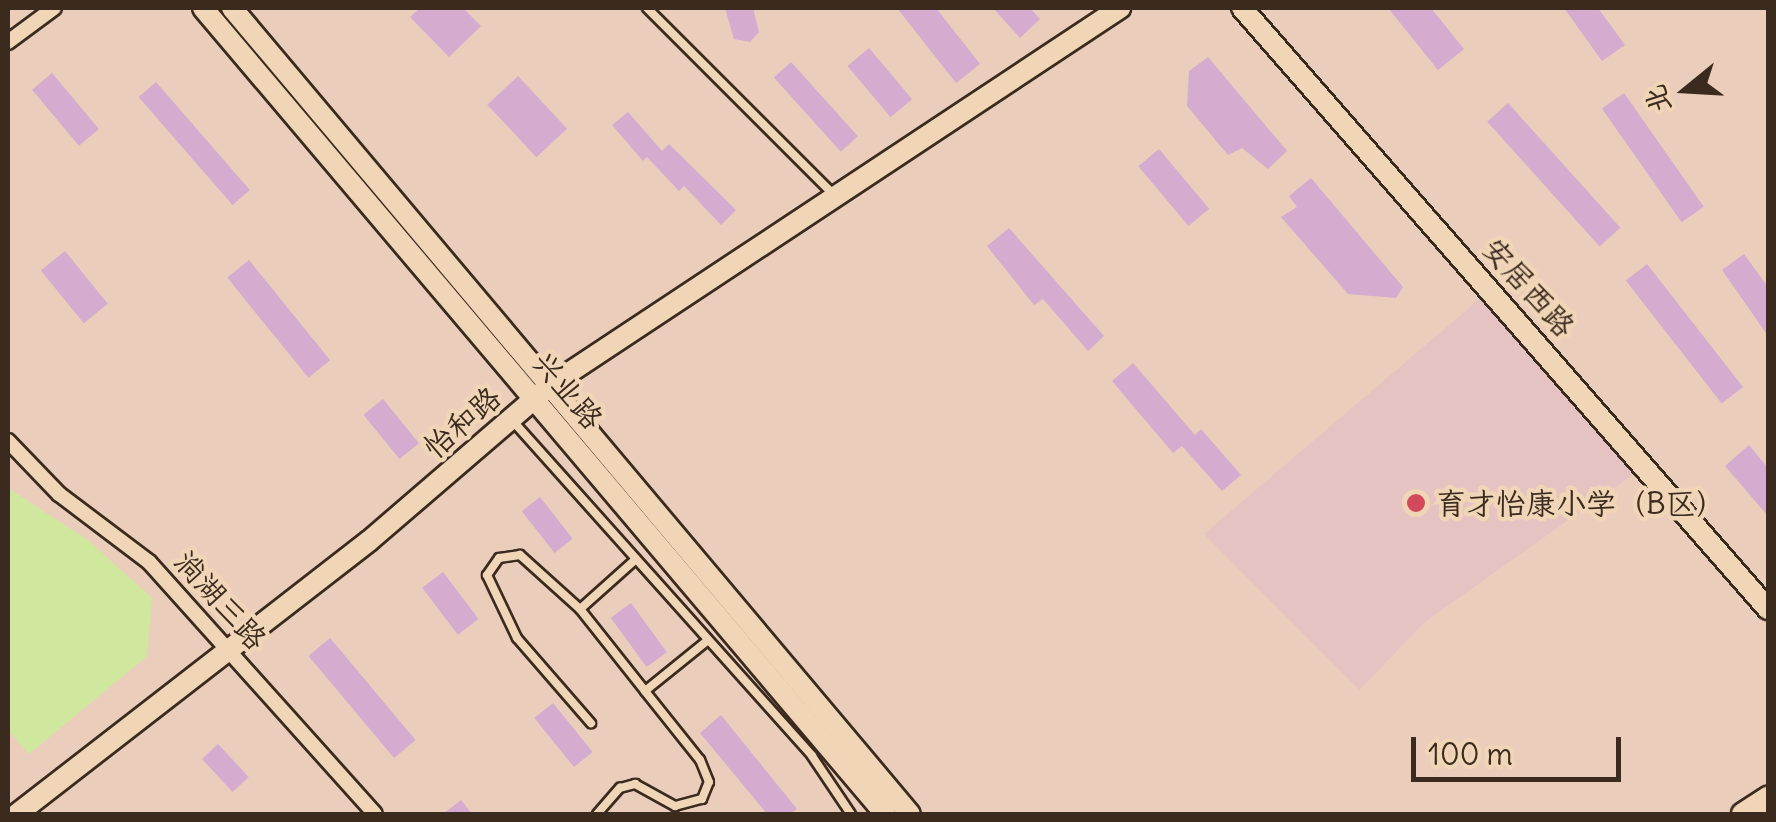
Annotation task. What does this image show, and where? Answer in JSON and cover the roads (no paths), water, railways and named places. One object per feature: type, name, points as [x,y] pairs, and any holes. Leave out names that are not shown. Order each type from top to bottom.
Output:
[{"type":"main road","points":[[1744,814],[1768,798]]},
{"type":"street","points":[[8,42],[54,8]]},
{"type":"street","name":"兴业路","points":[[202,8],[910,814]]},
{"type":"street","name":"兴业路","points":[[232,8],[885,814]]},
{"type":"street","name":"怡和路","points":[[17,814],[229,650],[542,392],[1120,8]]},
{"type":"street","name":"安居西路","points":[[1242,8],[1768,609]]},
{"type":"street","name":"淌湖三路","points":[[8,442],[59,494],[149,562],[375,814]]},
{"type":"lane","points":[[647,8],[835,196]]},
{"type":"lane","points":[[511,419],[812,756],[851,814]]},
{"type":"lane","points":[[591,723],[517,638],[487,575],[499,558],[520,555],[580,609],[700,760],[709,782],[702,799],[674,806],[635,784],[620,788],[596,814]]},
{"type":"lane","points":[[580,609],[636,559]]},
{"type":"lane","points":[[644,691],[708,640]]},
{"type":"place","name":"育才怡康小学（B区）","points":[[1416,503]]}]
